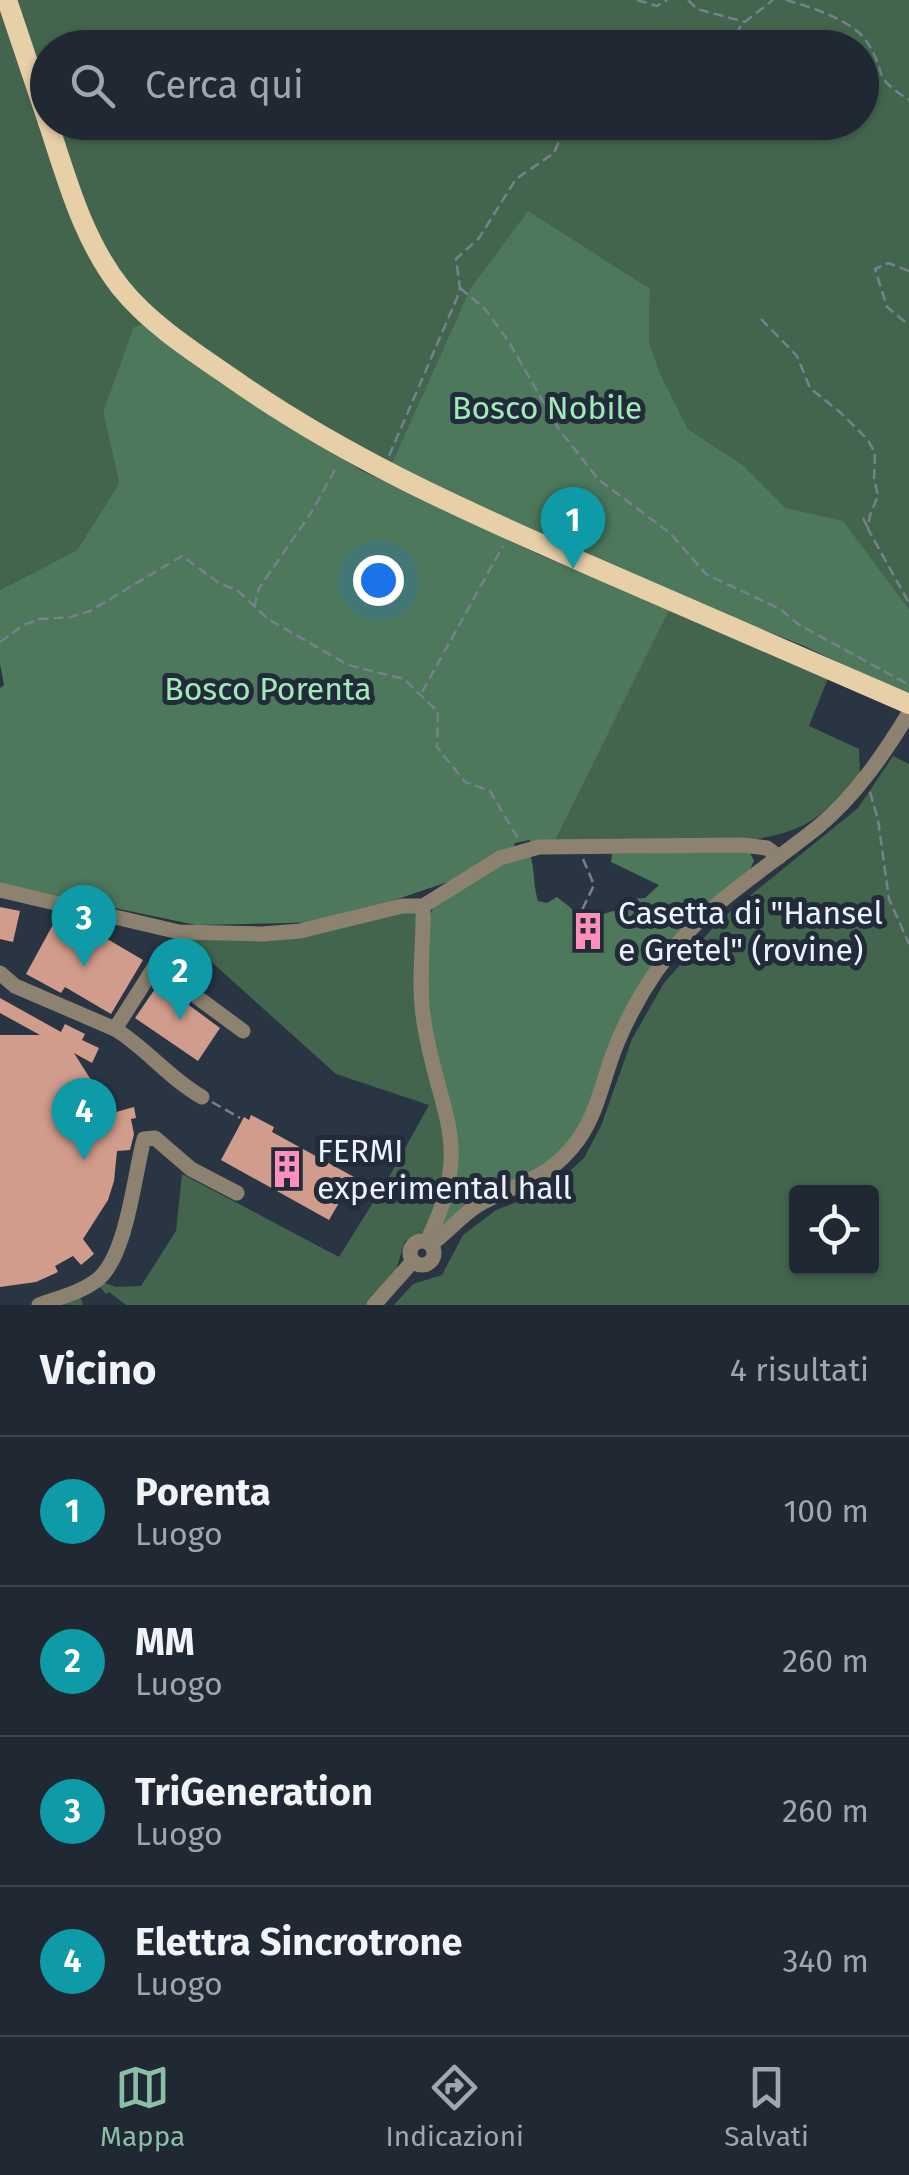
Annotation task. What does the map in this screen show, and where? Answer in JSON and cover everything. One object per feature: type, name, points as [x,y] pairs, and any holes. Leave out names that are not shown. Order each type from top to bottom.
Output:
[{"type":"main road","points":[[7,0],[30,68]]},
{"type":"main road","points":[[54,140],[92,244],[132,300],[207,362],[382,471],[909,704]]},
{"type":"street","points":[[374,1305],[413,1261],[410,1248],[418,1242],[429,1243],[473,1208],[540,1176],[570,1151],[592,1116],[618,1041],[635,1006],[672,951],[707,914],[822,823],[865,778],[909,713]]},
{"type":"street","points":[[0,890],[180,932],[300,931],[402,906],[423,906],[476,871],[524,850],[756,846],[779,857]]},
{"type":"street","points":[[423,906],[421,998],[452,1146],[448,1190],[429,1243]]},
{"type":"street","points":[[115,1029],[155,966],[243,1031]]},
{"type":"street","points":[[0,974],[15,986],[115,1029],[139,1044],[154,1063],[182,1085],[202,1096]]},
{"type":"street","points":[[39,1305],[78,1292],[107,1270],[123,1229],[144,1139],[156,1138],[192,1169],[237,1193]]},
{"type":"path","points":[[636,0],[656,6],[667,0]]},
{"type":"path","points":[[688,0],[710,14],[745,22]]},
{"type":"path","points":[[740,30],[773,0]]},
{"type":"path","points":[[786,0],[854,30]]},
{"type":"path","points":[[879,70],[885,86],[909,100]]},
{"type":"path","points":[[382,471],[460,288],[456,259],[478,238],[516,179],[554,152],[559,140]]},
{"type":"path","points":[[909,271],[888,263],[876,268],[887,307],[909,325]]},
{"type":"path","points":[[460,288],[485,309],[509,342],[558,428],[598,479],[671,534],[706,574],[756,596],[798,624],[909,684]]},
{"type":"path","points":[[761,319],[796,356],[810,388],[841,413],[876,453],[874,478],[878,496],[868,529]]},
{"type":"path","points":[[254,607],[258,588],[324,493],[345,451]]},
{"type":"path","points":[[864,518],[909,599]]},
{"type":"path","points":[[421,693],[512,531]]},
{"type":"path","points":[[0,642],[40,619],[90,611],[182,556],[219,584],[238,591],[268,619],[348,665],[404,679],[421,693],[438,712],[437,748],[466,782],[490,792],[509,818],[524,850]]},
{"type":"path","points":[[865,778],[878,820],[889,899],[909,944]]},
{"type":"path","points":[[580,848],[594,884],[573,930],[582,941],[592,940]]},
{"type":"path","points":[[202,1096],[240,1118]]},
{"type":"green space","points":[[15,0],[909,0],[909,609],[843,522],[786,508],[743,465],[688,429],[649,342],[650,289],[470,289],[390,467],[228,368],[151,306],[120,273],[98,238],[62,140],[879,140],[879,30],[30,30],[30,45]]},
{"type":"green space","points":[[0,6],[30,94],[30,140],[46,140],[71,215],[147,323],[103,412],[119,483],[77,550],[0,590]]},
{"type":"green space","name":"Bosco Nobile","points":[[528,211],[650,289],[649,342],[688,429],[743,465],[786,508],[843,521],[909,609],[909,696],[804,646],[698,604],[390,467],[470,289]]},
{"type":"green space","name":"Bosco Porenta","points":[[147,323],[262,408],[361,470],[540,555],[670,609],[554,843],[515,843],[513,848],[448,882],[329,922],[196,925],[0,884],[0,688],[4,685],[0,664],[0,590],[77,550],[119,483],[103,412],[134,327]]},
{"type":"green space","points":[[670,609],[828,678],[809,726],[859,749],[860,775],[810,821],[767,837],[745,841],[554,843]]},
{"type":"green space","points":[[893,756],[909,764],[909,1305],[394,1305],[413,1284],[442,1275],[463,1235],[496,1210],[538,1194],[560,1180],[584,1158],[601,1126],[632,1039],[664,983],[720,920],[858,808]]},
{"type":"green space","points":[[749,851],[754,861],[749,872],[662,955],[579,1128],[553,1160],[439,1228],[454,1188],[426,1010],[430,915],[436,905],[473,878],[530,854],[538,901],[547,903],[557,897],[579,913],[599,915],[620,911],[632,899],[645,898],[659,885],[611,862],[612,854]]},
{"type":"green space","points":[[411,910],[417,915],[449,1162],[427,1230],[405,1241],[394,1276],[367,1305],[126,1305],[100,1287],[80,1297],[83,1305],[64,1305],[102,1282],[116,1287],[141,1286],[176,1231],[182,1174],[339,1257],[429,1105],[336,1074],[186,939]]},
{"type":"building","points":[[0,907],[20,911],[13,942],[0,939]]},
{"type":"building","points":[[56,919],[90,937],[92,930],[143,960],[111,1014],[65,987],[61,993],[26,974]]},
{"type":"building","points":[[159,983],[220,1028],[198,1061],[135,1018]]},
{"type":"building","points":[[0,998],[61,1032],[65,1024],[85,1034],[82,1040],[99,1048],[92,1063],[74,1053],[109,1114],[134,1107],[136,1118],[131,1119],[134,1134],[130,1150],[117,1151],[108,1200],[83,1239],[94,1254],[81,1265],[73,1256],[55,1266],[58,1272],[36,1282],[0,1287],[0,1035],[40,1035],[0,1013]]},
{"type":"building","name":"FERMI experimental hall","points":[[251,1115],[274,1127],[272,1132],[354,1177],[329,1220],[221,1160],[244,1117],[249,1120]]},
{"type":"place","name":"Porenta","points":[[573,569]]},
{"type":"place","name":"Casetta di \"Hansel e Gretel\" (rovine)","points":[[588,931]]},
{"type":"place","name":"TriGeneration","points":[[84,967]]},
{"type":"place","name":"MM","points":[[180,1020]]},
{"type":"place","name":"Elettra Sincrotrone","points":[[84,1160]]},
{"type":"place","name":"FERMI experimental hall","points":[[287,1169]]}]
